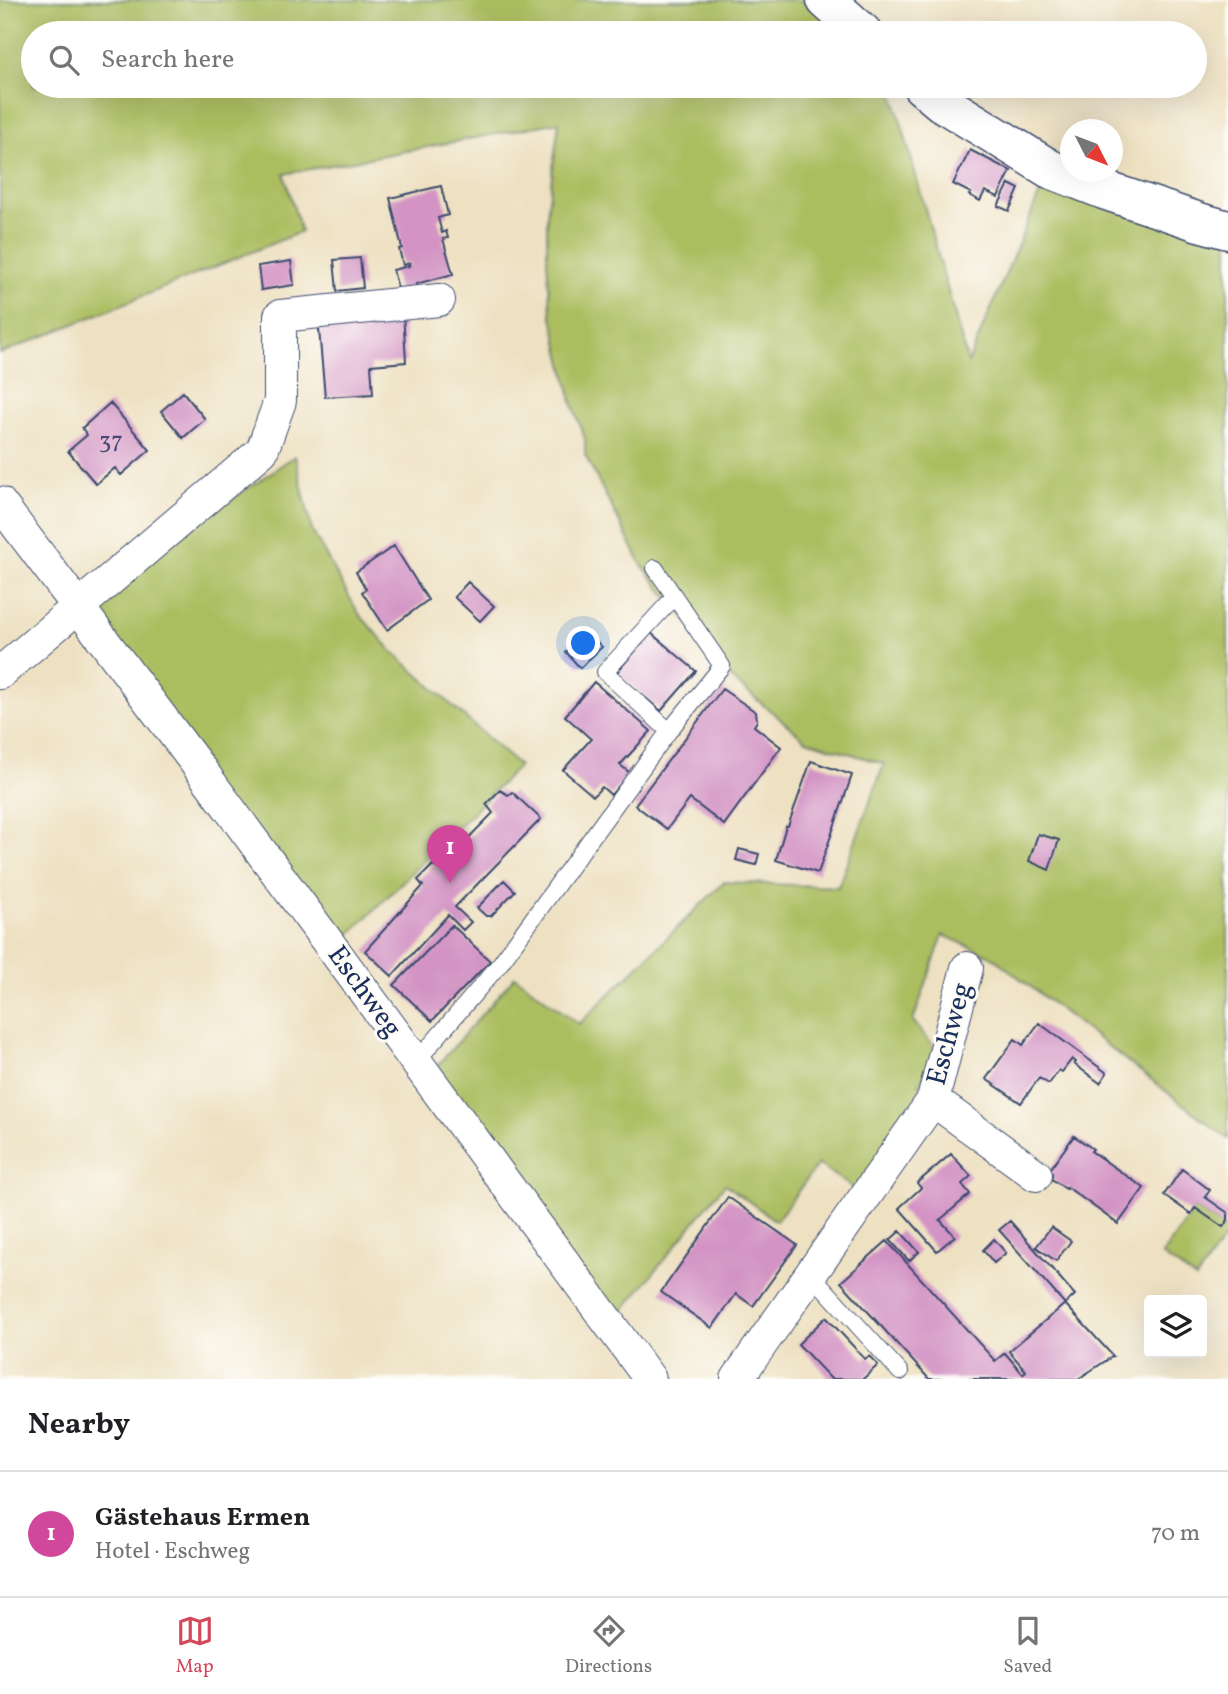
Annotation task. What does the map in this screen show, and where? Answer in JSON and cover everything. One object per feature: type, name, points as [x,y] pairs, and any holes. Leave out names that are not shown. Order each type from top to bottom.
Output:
[{"type":"street","points":[[826,0],[850,21]]},
{"type":"street","points":[[936,98],[1050,169],[1104,190],[1228,230]]},
{"type":"street","points":[[0,673],[262,451],[280,401],[280,316],[439,300]]},
{"type":"street","name":"Eschweg","points":[[0,503],[650,1379]]},
{"type":"street","name":"Eschweg","points":[[737,1379],[933,1100],[968,968]]},
{"type":"street","name":"Eschweg","points":[[933,1100],[1036,1175]]},
{"type":"lane","points":[[416,1062],[499,965],[669,731],[722,666],[655,568]]},
{"type":"lane","points":[[669,731],[605,672],[674,597]]},
{"type":"lane","points":[[811,1274],[900,1372]]},
{"type":"green space","points":[[0,0],[826,0],[850,21],[21,21],[21,98],[894,98],[968,363],[1050,169],[1060,172],[1060,182],[1088,182],[1228,230],[1228,1139],[991,956],[943,935],[913,1021],[940,1054],[919,1084],[929,1090],[854,1189],[818,1164],[776,1221],[725,1184],[609,1328],[431,1073],[515,976],[579,1024],[724,882],[838,887],[884,764],[806,740],[733,680],[641,564],[585,455],[585,439],[572,402],[551,313],[547,214],[559,122],[284,174],[301,232],[0,354]]},
{"type":"green space","points":[[295,456],[312,531],[359,614],[393,652],[519,766],[334,950],[78,605]]},
{"type":"green space","points":[[1195,1208],[1228,1231],[1196,1279],[1162,1255]]},
{"type":"building","points":[[970,150],[1011,171],[998,197],[985,191],[980,201],[953,184]]},
{"type":"building","points":[[1009,184],[1019,189],[1009,211],[998,206]]},
{"type":"building","points":[[441,186],[448,215],[438,218],[442,233],[446,231],[448,238],[443,239],[453,274],[416,284],[417,289],[399,292],[393,270],[409,266],[410,263],[403,265],[399,249],[402,248],[390,198]]},
{"type":"building","points":[[360,258],[363,288],[337,291],[334,260]]},
{"type":"building","points":[[291,261],[294,285],[261,290],[258,266]]},
{"type":"building","points":[[403,312],[406,362],[371,365],[373,394],[325,397],[318,318]]},
{"type":"building","points":[[183,392],[205,419],[183,438],[161,411]]},
{"type":"building","points":[[110,403],[150,450],[121,475],[115,468],[96,484],[68,451],[87,435],[82,428]]},
{"type":"building","points":[[394,546],[428,600],[387,630],[362,592],[366,589],[356,572]]},
{"type":"building","points":[[468,582],[494,606],[480,621],[454,597]]},
{"type":"building","points":[[587,632],[602,647],[580,668],[566,652]]},
{"type":"building","points":[[651,633],[696,671],[661,711],[616,673]]},
{"type":"building","points":[[594,682],[651,731],[620,765],[630,773],[611,795],[602,787],[593,796],[563,770],[591,739],[565,716]]},
{"type":"building","points":[[722,689],[756,712],[757,721],[754,726],[781,747],[724,825],[690,799],[667,829],[635,805]]},
{"type":"building","points":[[811,761],[852,775],[818,873],[776,860]]},
{"type":"building","points":[[500,790],[508,795],[512,792],[541,819],[455,907],[471,922],[463,930],[448,915],[392,976],[365,951],[423,886],[418,880],[433,865],[439,868],[493,813],[486,804]]},
{"type":"building","points":[[1038,834],[1059,840],[1049,870],[1029,861]]},
{"type":"building","points":[[739,849],[759,854],[756,865],[736,860]]},
{"type":"building","points":[[504,880],[515,891],[491,916],[486,916],[477,908]]},
{"type":"building","points":[[452,925],[490,961],[432,1021],[394,985]]},
{"type":"building","points":[[1039,1023],[1107,1073],[1100,1083],[1074,1064],[1076,1062],[1072,1059],[1062,1072],[1059,1070],[1049,1084],[1039,1078],[1021,1103],[986,1079],[1015,1039],[1023,1045]]},
{"type":"building","points":[[1074,1136],[1144,1188],[1118,1224],[1046,1175]]},
{"type":"building","points":[[951,1154],[971,1176],[962,1184],[970,1194],[940,1220],[955,1236],[937,1251],[899,1208],[921,1188],[917,1183]]},
{"type":"building","points":[[1182,1169],[1210,1190],[1205,1197],[1228,1213],[1228,1220],[1223,1227],[1195,1208],[1191,1214],[1164,1195]]},
{"type":"building","points":[[728,1197],[797,1245],[753,1306],[736,1294],[712,1328],[661,1292]]},
{"type":"building","points":[[1010,1221],[1075,1295],[1065,1304],[999,1230]]},
{"type":"building","points":[[1051,1227],[1071,1241],[1056,1261],[1036,1247]]},
{"type":"building","points":[[900,1231],[919,1252],[909,1261],[890,1240]]},
{"type":"building","points":[[994,1239],[1006,1253],[994,1263],[983,1250]]},
{"type":"building","points":[[887,1241],[995,1361],[1005,1353],[1023,1374],[1026,1371],[1009,1351],[1065,1304],[1113,1356],[1078,1379],[929,1379],[841,1282]]},
{"type":"building","points":[[826,1317],[865,1359],[869,1356],[878,1365],[863,1379],[831,1379],[798,1344]]},
{"type":"place","name":"Gästehaus Ermen","points":[[450,883]]}]
